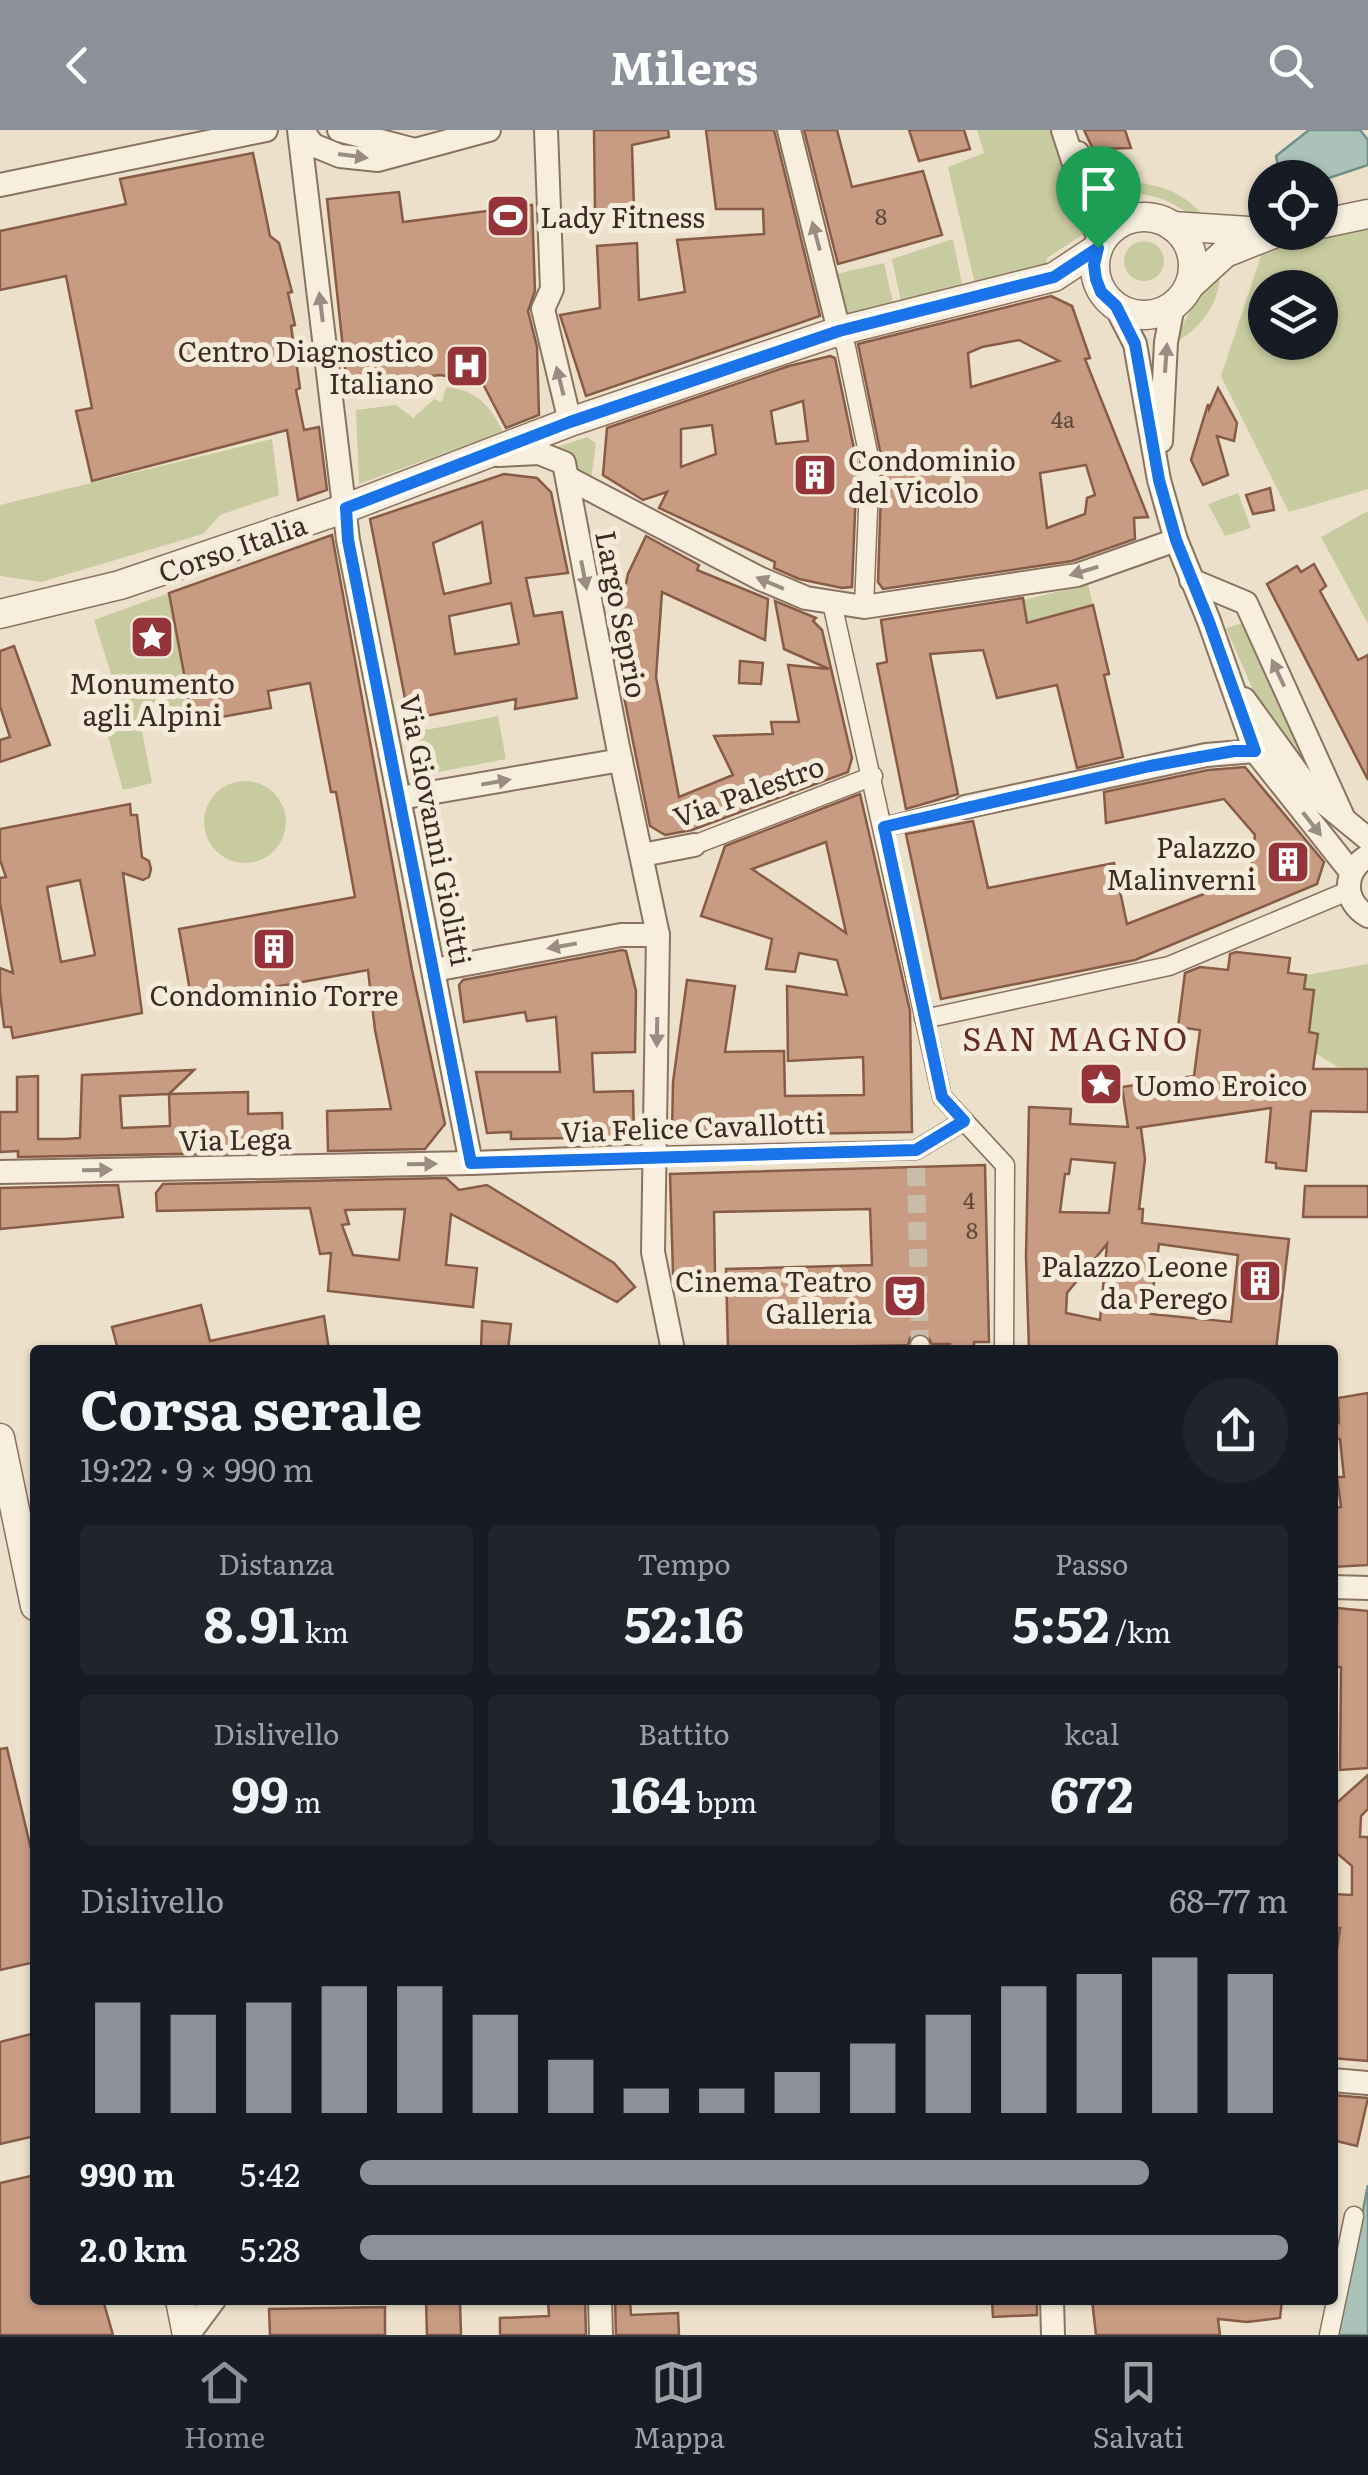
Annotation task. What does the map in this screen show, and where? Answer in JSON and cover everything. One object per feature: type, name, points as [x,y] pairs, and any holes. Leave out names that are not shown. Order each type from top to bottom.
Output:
[{"type":"street","points":[[0,185],[266,130]]},
{"type":"street","points":[[300,130],[312,145],[340,156],[378,160],[489,130]]},
{"type":"street","name":"Via Giovanni Giolitti","points":[[300,130],[348,540],[471,1163]]},
{"type":"street","points":[[339,130],[411,149]]},
{"type":"street","points":[[546,130],[552,288],[543,309],[570,422]]},
{"type":"street","points":[[789,130],[846,346],[870,462],[864,606]]},
{"type":"street","points":[[1064,131],[1124,221]]},
{"type":"street","points":[[1064,131],[1099,246]]},
{"type":"street","points":[[1338,220],[1368,214]]},
{"type":"street","points":[[1248,231],[1172,226],[1149,217],[1124,221],[1106,234],[1094,265],[1108,299],[1135,344],[1159,480],[1176,540],[1255,751],[1356,873],[1356,908],[1368,916]]},
{"type":"street","points":[[1159,480],[1166,342],[1193,270],[1184,238],[1172,226]]},
{"type":"street","points":[[1054,277],[1108,299],[1135,315],[1149,316],[1181,296],[1225,253],[1248,244]]},
{"type":"street","name":"Corso Italia","points":[[0,614],[120,585],[346,508],[570,422],[839,331],[1054,277],[1099,246]]},
{"type":"street","points":[[484,456],[539,453],[564,463],[568,478],[761,580],[806,598],[832,603],[864,606],[1077,575],[1176,540]]},
{"type":"street","name":"Largo Seprio","points":[[568,478],[620,760],[658,935]]},
{"type":"street","points":[[1191,580],[1246,603],[1344,819]]},
{"type":"street","name":"Corso Italia","points":[[0,598],[34,606]]},
{"type":"street","points":[[832,603],[942,1097],[1005,1164],[1004,1345]]},
{"type":"street","points":[[1230,680],[1312,794],[1368,839]]},
{"type":"street","points":[[884,827],[1206,754],[1255,751]]},
{"type":"street","points":[[400,798],[620,760]]},
{"type":"street","name":"Via Palestro","points":[[642,855],[694,845],[873,776]]},
{"type":"street","points":[[922,1012],[1169,966],[1328,902],[1356,873]]},
{"type":"street","points":[[434,970],[621,935],[658,935],[654,1252],[672,1345]]},
{"type":"street","name":"Via Felice Cavallotti","points":[[471,1163],[654,1156],[916,1159],[964,1121]]},
{"type":"street","name":"Via Lega","points":[[0,1172],[471,1163]]},
{"type":"street","points":[[0,1438],[30,1582]]},
{"type":"street","points":[[1338,1587],[1368,1588]]},
{"type":"street","points":[[1338,2080],[1368,2083]]},
{"type":"street","points":[[1338,2295],[1354,2216]]},
{"type":"street","points":[[181,2305],[187,2335]]},
{"type":"street","points":[[187,2335],[210,2305]]},
{"type":"street","points":[[600,2305],[601,2335]]},
{"type":"street","points":[[1052,2305],[1053,2335]]},
{"type":"street","points":[[1330,2335],[1336,2305]]},
{"type":"green space","points":[[977,130],[1053,130],[1088,231],[1047,258],[1044,287],[979,302],[948,167],[984,153]]},
{"type":"green space","points":[[1141,183],[1178,194],[1207,220],[1165,200],[1118,185]]},
{"type":"green space","points":[[1368,228],[1368,489],[1289,512],[1221,376],[1248,295],[1248,360],[1338,360],[1338,270],[1256,270],[1263,250],[1338,250],[1338,233]]},
{"type":"green space","points":[[953,239],[964,295],[903,311],[892,259]]},
{"type":"green space","points":[[1144,241],[1158,247],[1164,261],[1158,275],[1144,281],[1130,275],[1124,261],[1130,247]]},
{"type":"green space","points":[[884,263],[895,311],[847,324],[836,274]]},
{"type":"green space","points":[[1220,277],[1207,314],[1178,341],[1194,305]]},
{"type":"green space","points":[[446,387],[481,400],[503,432],[359,484],[356,410],[396,405],[413,418],[434,399],[442,402]]},
{"type":"green space","points":[[587,437],[596,443],[591,479],[568,469],[554,448]]},
{"type":"green space","points":[[272,439],[279,495],[220,515],[203,534],[41,582],[0,576],[0,505]]},
{"type":"green space","points":[[1238,493],[1251,528],[1225,536],[1208,504]]},
{"type":"green space","points":[[1368,511],[1368,624],[1321,537]]},
{"type":"green space","points":[[1088,584],[1093,605],[1027,623],[1024,600]]},
{"type":"green space","points":[[169,593],[193,722],[142,731],[152,783],[123,790],[104,722],[124,715],[94,620]]},
{"type":"green space","points":[[1246,622],[1322,789],[1260,706],[1226,628]]},
{"type":"green space","points":[[498,716],[506,759],[423,775],[415,732]]},
{"type":"green space","points":[[245,781],[261,784],[274,793],[283,806],[283,838],[274,851],[261,860],[245,863],[229,860],[216,851],[207,838],[204,822],[207,806],[216,793],[229,784]]},
{"type":"green space","points":[[1368,964],[1368,1069],[1338,1067],[1315,1053],[1317,1034],[1298,1031],[1310,1020],[1314,991],[1304,989],[1306,975]]},
{"type":"shaded area","points":[[1309,130],[1360,130],[1368,140],[1368,165],[1338,175],[1338,160],[1277,160],[1276,156]]},
{"type":"shaded area","points":[[1368,2185],[1368,2335],[1338,2335]]},
{"type":"building","points":[[594,130],[668,130],[669,137],[632,145],[634,210],[595,210]]},
{"type":"building","points":[[706,130],[774,130],[820,316],[586,396],[560,315],[600,308],[597,246],[637,243],[639,300],[685,292],[677,240],[764,234],[763,209],[716,209]]},
{"type":"building","points":[[804,130],[837,130],[852,187],[923,171],[942,235],[838,264]]},
{"type":"building","points":[[909,130],[964,130],[970,149],[919,161]]},
{"type":"building","points":[[1084,130],[1125,130],[1131,148],[1093,149]]},
{"type":"building","points":[[253,153],[270,236],[279,243],[292,292],[288,293],[300,388],[296,390],[304,430],[319,427],[327,490],[298,500],[287,430],[92,481],[76,411],[92,408],[66,276],[0,290],[0,231],[126,204],[120,179]]},
{"type":"building","points":[[399,192],[403,222],[532,205],[535,291],[528,311],[537,347],[539,415],[506,428],[483,384],[440,375],[347,386],[327,199]]},
{"type":"building","points":[[1051,296],[1072,306],[1090,358],[1085,359],[1148,517],[1134,518],[1135,539],[1072,561],[883,589],[878,582],[882,460],[858,344]],"holes":[[[1019,340],[1059,361],[971,387],[968,353]],[[1086,465],[1095,495],[1087,498],[1085,514],[1047,528],[1040,473]]]},
{"type":"building","points":[[835,358],[857,463],[852,587],[799,579],[774,568],[775,562],[659,508],[667,492],[643,500],[603,475],[607,428],[789,366]],"holes":[[[803,401],[808,441],[776,444],[771,411]],[[712,425],[716,454],[681,467],[681,429]]]},
{"type":"building","points":[[1218,388],[1237,423],[1234,441],[1217,436],[1228,475],[1203,485],[1191,460],[1208,404],[1209,409]]},
{"type":"building","points":[[504,474],[537,478],[551,492],[568,573],[526,578],[534,616],[562,612],[577,698],[515,709],[516,699],[409,719],[370,519]],"holes":[[[482,522],[491,583],[444,594],[433,543]],[[511,603],[519,644],[455,654],[449,616]]]},
{"type":"building","points":[[1270,488],[1274,510],[1253,514],[1246,495]]},
{"type":"building","points":[[332,535],[412,970],[445,1124],[425,1149],[328,1151],[327,1111],[391,1109],[368,970],[192,1002],[179,929],[355,897],[336,792],[331,792],[310,683],[268,691],[271,708],[193,722],[169,593]]},
{"type":"building","points":[[646,536],[699,565],[697,570],[768,599],[765,640],[662,592],[656,677],[679,797],[733,775],[714,736],[773,734],[771,722],[799,722],[788,665],[829,669],[784,649],[775,601],[816,618],[813,621],[822,630],[852,758],[848,772],[692,830],[665,835],[650,826],[617,662],[628,574]]},
{"type":"building","points":[[1314,564],[1326,586],[1320,591],[1358,660],[1368,655],[1368,780],[1267,584],[1297,566],[1301,572]]},
{"type":"building","points":[[1023,598],[1027,623],[1093,605],[1123,757],[1077,768],[1057,685],[997,698],[983,650],[930,654],[958,794],[906,809],[877,664],[887,662],[881,620]]},
{"type":"building","points":[[14,646],[50,745],[0,762],[0,740],[10,737],[0,706],[0,651]]},
{"type":"building","points":[[740,661],[763,663],[761,684],[739,683]]},
{"type":"building","points":[[1245,767],[1324,862],[1317,884],[1135,960],[941,999],[906,834],[973,821],[988,888],[1114,863],[1127,924],[1250,876],[1255,835],[1224,799],[1106,823],[1104,792],[1208,770]]},
{"type":"building","points":[[860,794],[910,1011],[912,1132],[672,1136],[673,1082],[687,980],[735,986],[725,1052],[784,1051],[785,1096],[864,1095],[863,1057],[788,1061],[787,986],[847,995],[837,960],[799,953],[795,972],[766,969],[772,939],[701,916],[725,846]],"holes":[[[826,842],[846,933],[752,869]]]},
{"type":"building","points":[[130,804],[131,815],[137,815],[142,857],[149,861],[151,869],[149,877],[143,880],[123,873],[142,1013],[13,1038],[11,1027],[4,1027],[0,968],[13,973],[0,903],[0,878],[6,877],[0,860],[0,829]],"holes":[[[80,880],[95,955],[61,962],[47,887]]]},
{"type":"building","points":[[626,951],[636,991],[635,1052],[592,1053],[594,1092],[633,1091],[634,1137],[511,1139],[511,1132],[487,1133],[476,1072],[560,1072],[556,1017],[527,1021],[525,1012],[464,1022],[459,985],[463,980]]},
{"type":"building","points":[[1236,952],[1290,958],[1288,973],[1306,975],[1304,989],[1314,990],[1309,1032],[1318,1034],[1313,1069],[1368,1069],[1368,1112],[1311,1111],[1306,1171],[1276,1168],[1276,1163],[1266,1162],[1271,1108],[1136,1128],[1141,1128],[1145,1159],[1139,1209],[1143,1209],[1142,1223],[1289,1239],[1277,1345],[1029,1345],[1029,1107],[1071,1109],[1070,1124],[1128,1127],[1122,1087],[1194,1076],[1200,1030],[1178,1027],[1185,973],[1200,967],[1228,970],[1230,954]],"holes":[[[1071,1159],[1115,1163],[1109,1213],[1060,1212]],[[1107,1244],[1100,1320],[1066,1313],[1067,1293]],[[1159,1244],[1238,1255],[1231,1322],[1150,1314]]]},
{"type":"building","points":[[194,1070],[169,1094],[248,1092],[248,1114],[282,1113],[283,1152],[18,1157],[18,1151],[0,1152],[0,1112],[17,1112],[17,1077],[38,1076],[38,1139],[80,1138],[82,1075]],"holes":[[[169,1094],[170,1126],[122,1128],[120,1096]]]},
{"type":"building","points":[[985,1165],[989,1342],[932,1344],[927,1335],[919,1333],[910,1338],[908,1345],[728,1345],[726,1269],[872,1265],[870,1209],[714,1212],[715,1273],[673,1274],[670,1174]]},
{"type":"building","points":[[446,1178],[459,1190],[487,1185],[614,1263],[635,1287],[617,1302],[451,1214],[446,1265],[477,1268],[473,1307],[328,1291],[331,1253],[320,1254],[310,1208],[157,1211],[156,1193],[163,1184]],"holes":[[[405,1209],[399,1260],[353,1255],[342,1225],[349,1224],[345,1210]]]},
{"type":"building","points":[[118,1185],[123,1217],[0,1229],[0,1188]]},
{"type":"building","points":[[1305,1186],[1368,1186],[1368,1217],[1303,1217]]},
{"type":"building","points":[[201,1305],[210,1341],[324,1316],[328,1345],[117,1345],[112,1327]]},
{"type":"building","points":[[482,1321],[511,1324],[509,1345],[481,1345]]},
{"type":"building","points":[[1368,1393],[1368,1565],[1338,1567],[1338,1477],[1344,1477],[1338,1439],[1338,1398]]},
{"type":"building","points":[[1338,1608],[1368,1611],[1368,1768],[1340,1770]]},
{"type":"building","points":[[7,1748],[30,1845],[30,1963],[0,1970],[0,1749]]},
{"type":"building","points":[[1368,1775],[1368,1809],[1361,1816],[1360,1837],[1368,1837],[1368,2061],[1338,2058],[1338,1894],[1352,1895],[1352,1866],[1338,1854],[1338,1802]]},
{"type":"building","points":[[30,2034],[30,2137],[0,2144],[0,2042]]},
{"type":"building","points":[[1338,2096],[1368,2098],[1357,2146],[1338,2141]]},
{"type":"building","points":[[30,2176],[30,2305],[104,2305],[113,2335],[0,2335],[0,2183]]},
{"type":"building","points":[[426,2305],[460,2305],[461,2335],[427,2335]]},
{"type":"building","points":[[548,2305],[585,2305],[586,2335],[500,2335],[500,2318],[549,2316]]},
{"type":"building","points":[[615,2305],[630,2305],[631,2315],[678,2313],[679,2335],[616,2335]]},
{"type":"building","points":[[992,2305],[1037,2305],[1037,2315],[993,2317]]},
{"type":"building","points":[[1093,2305],[1281,2305],[1280,2318],[1247,2322],[1218,2319],[1220,2335],[1096,2335]]},
{"type":"building","points":[[385,2307],[385,2335],[270,2335],[269,2309]]},
{"type":"tunnel","points":[[916,1168],[920,1345]]},
{"type":"place","name":"Lady Fitness","points":[[508,216]]},
{"type":"place","name":"Centro Diagnostico Italiano","points":[[467,366]]},
{"type":"place","name":"Condominio del Vicolo","points":[[815,475]]},
{"type":"place","name":"Monumento agli Alpini","points":[[152,637]]},
{"type":"place","name":"Palazzo Malinverni","points":[[1288,862]]},
{"type":"place","name":"Condominio Torre","points":[[274,949]]},
{"type":"place","name":"Uomo Eroico","points":[[1101,1084]]},
{"type":"place","name":"Palazzo Leone da Perego","points":[[1260,1281]]},
{"type":"place","name":"Cinema Teatro Galleria","points":[[905,1296]]},
{"type":"district","name":"SAN MAGNO","points":[[1076,1037]]},
{"type":"route","points":[[1098,248],[1094,265],[1101,292],[1116,306],[1135,344],[1159,480],[1176,540],[1255,751],[1206,754],[884,827],[942,1097],[964,1121],[916,1150],[471,1163],[348,540],[346,508],[570,422],[839,331],[1054,277],[1098,248]]}]
